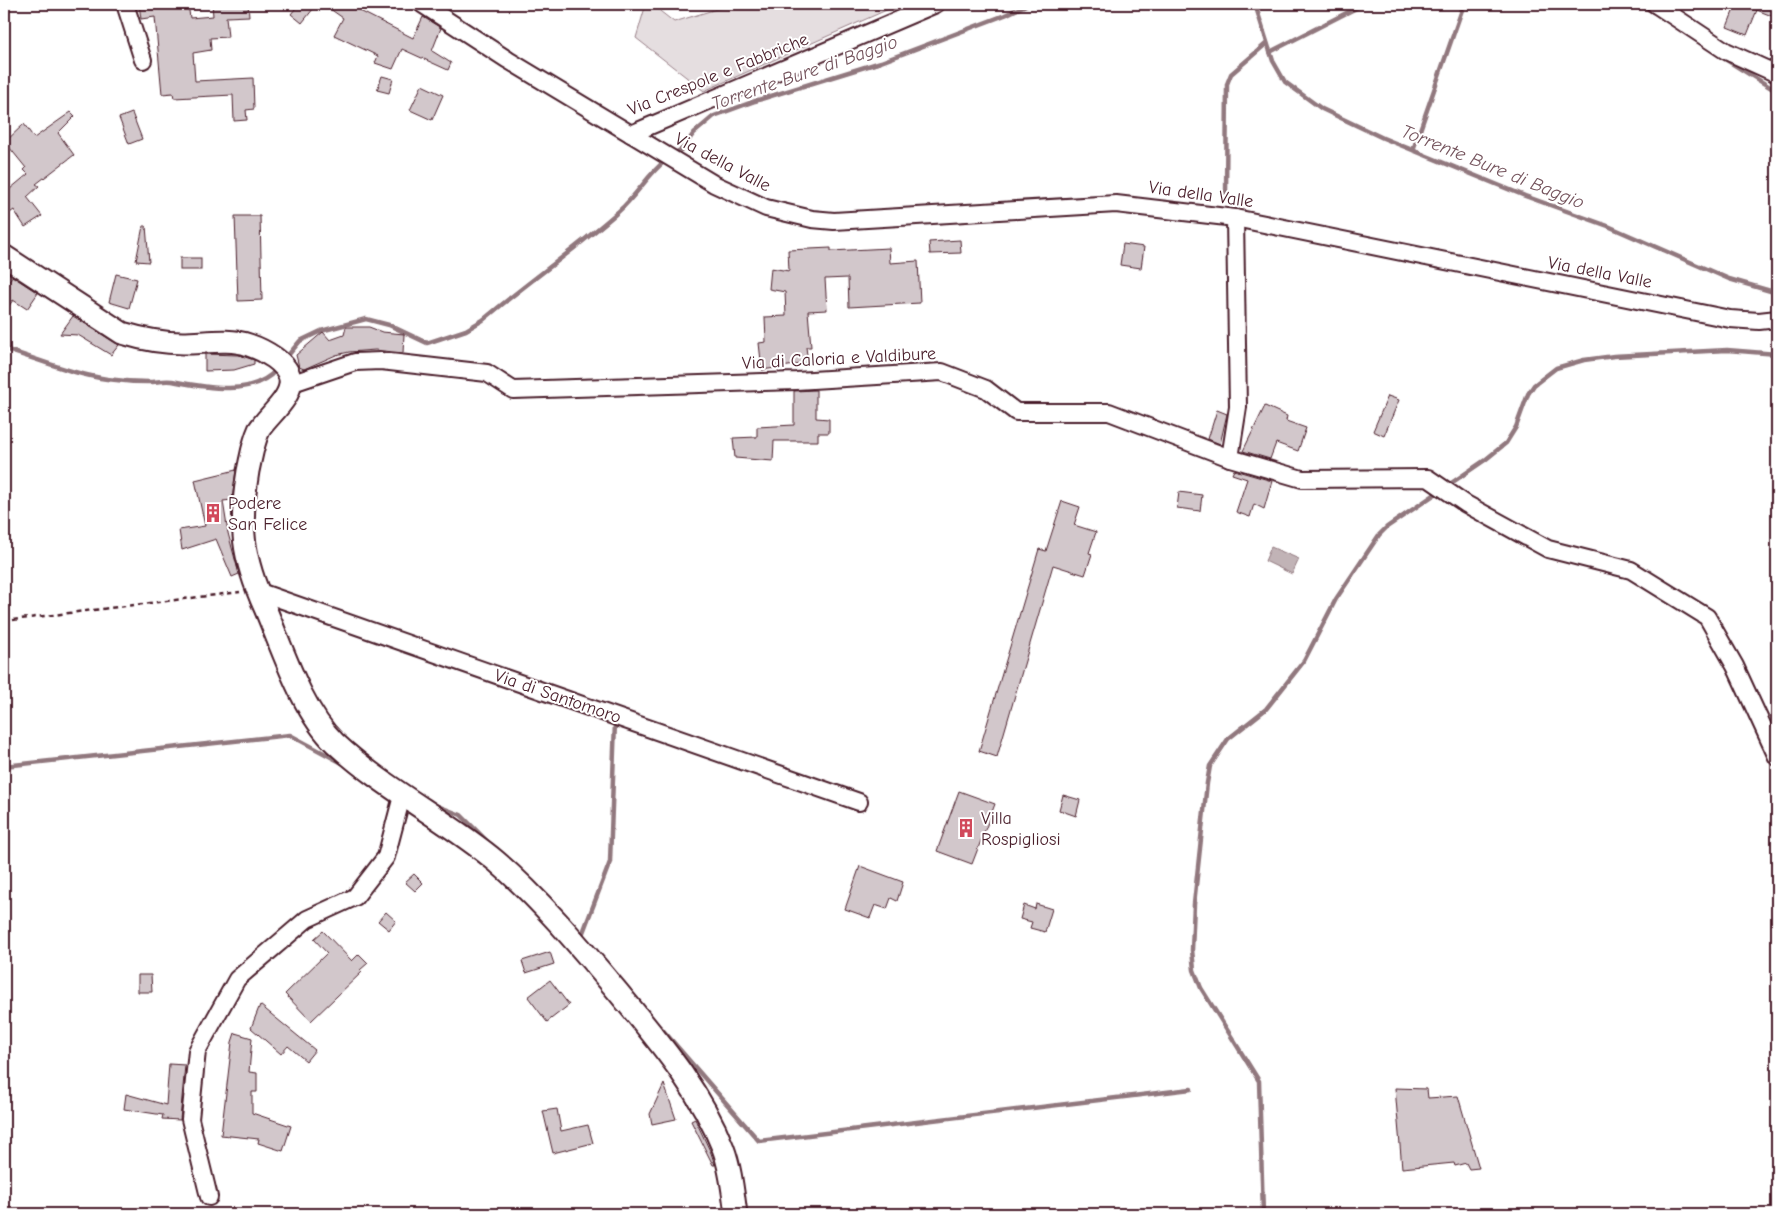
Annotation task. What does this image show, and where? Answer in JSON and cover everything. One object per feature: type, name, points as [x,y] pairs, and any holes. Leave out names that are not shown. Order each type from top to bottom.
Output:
[{"type":"main road","points":[[4,256],[122,333],[144,340],[181,343],[238,342],[281,369],[287,394],[257,435],[245,492],[242,520],[244,546],[257,591],[300,689],[316,717],[334,742],[402,796],[445,821],[499,864],[562,928],[652,1034],[685,1077],[708,1115],[724,1151],[736,1214]]},
{"type":"street","points":[[125,4],[143,60]]},
{"type":"street","name":"Via Crespole e Fabbriche","points":[[422,4],[508,60],[631,134],[936,4]]},
{"type":"street","points":[[1655,4],[1726,51],[1777,74]]},
{"type":"street","name":"Via della Valle","points":[[631,134],[687,168],[747,200],[787,214],[812,219],[856,220],[1116,204],[1235,218],[1730,319],[1777,320]]},
{"type":"street","points":[[1230,458],[1238,407],[1235,218]]},
{"type":"street","name":"Via di Caloria e Valdibure","points":[[281,369],[381,361],[488,373],[513,390],[796,381],[942,372],[986,389],[1016,412],[1109,412],[1230,458],[1302,479],[1428,478],[1466,504],[1548,549],[1632,570],[1706,617],[1735,666],[1777,757]]},
{"type":"street","name":"Via di Santomoro","points":[[257,591],[859,802]]},
{"type":"street","points":[[208,1197],[190,1120],[197,1052],[237,979],[307,919],[355,897],[386,857],[402,796]]},
{"type":"path","points":[[4,621],[257,591]]},
{"type":"shaded area","points":[[646,4],[651,4],[674,22],[733,4],[900,4],[704,91],[636,38]]},
{"type":"shaded area","points":[[1271,547],[1299,559],[1292,574],[1265,561]]},
{"type":"building","points":[[139,4],[188,4],[190,18],[213,16],[212,4],[248,4],[249,16],[226,17],[228,37],[210,38],[211,50],[193,53],[195,81],[253,78],[254,109],[246,110],[247,120],[234,121],[233,95],[174,98],[173,93],[162,94],[155,17],[141,19]]},
{"type":"building","points":[[299,4],[317,4],[302,23],[291,14]]},
{"type":"building","points":[[323,4],[365,4],[360,11],[413,38],[423,17],[441,28],[432,51],[451,63],[448,70],[402,49],[393,69],[375,63],[378,56],[334,35],[343,18]]},
{"type":"building","points":[[1736,4],[1757,10],[1747,35],[1727,27]]},
{"type":"building","points":[[1744,5],[1777,5],[1777,18]]},
{"type":"building","points":[[382,76],[393,79],[389,93],[377,90]]},
{"type":"building","points":[[422,85],[443,95],[432,120],[410,110]]},
{"type":"building","points":[[71,112],[75,116],[58,133],[74,155],[36,184],[39,186],[27,197],[42,216],[25,227],[14,210],[4,217],[4,194],[28,174],[24,170],[26,168],[5,142],[24,124],[34,138]]},
{"type":"building","points":[[132,113],[142,139],[129,144],[119,118]]},
{"type":"building","points":[[235,216],[260,216],[262,300],[238,301]]},
{"type":"building","points":[[143,226],[146,226],[149,262],[136,261]]},
{"type":"building","points":[[960,240],[961,253],[930,254],[929,242]]},
{"type":"building","points":[[1123,244],[1144,247],[1141,268],[1120,265]]},
{"type":"building","points":[[831,248],[831,251],[889,248],[890,263],[918,261],[920,303],[849,307],[848,278],[825,279],[827,310],[808,311],[811,347],[806,347],[808,363],[762,370],[759,343],[766,342],[765,317],[786,316],[785,292],[769,289],[771,268],[789,271],[788,250]]},
{"type":"building","points":[[180,258],[201,258],[201,270],[180,270]]},
{"type":"building","points":[[116,274],[137,279],[129,308],[109,302]]},
{"type":"building","points":[[12,276],[38,293],[27,309],[13,300],[4,313],[4,290]]},
{"type":"building","points":[[73,316],[119,345],[111,355],[78,335],[60,334]]},
{"type":"building","points":[[346,327],[369,327],[382,332],[404,334],[403,353],[375,350],[349,352],[336,355],[304,369],[299,367],[296,355],[323,332],[330,340],[344,335]]},
{"type":"building","points":[[205,354],[239,355],[254,360],[254,364],[234,370],[205,371]]},
{"type":"building","points":[[816,390],[816,418],[829,419],[829,433],[818,433],[818,441],[774,441],[773,461],[735,458],[733,438],[757,437],[757,427],[794,425],[794,391]]},
{"type":"building","points":[[1388,396],[1399,400],[1384,436],[1373,431]]},
{"type":"building","points":[[1265,406],[1287,416],[1286,421],[1306,428],[1298,451],[1276,443],[1270,459],[1243,451]]},
{"type":"building","points":[[1217,410],[1227,414],[1220,444],[1208,439]]},
{"type":"building","name":"Podere San Felice","points":[[236,470],[232,500],[223,501],[228,533],[239,574],[232,577],[216,539],[182,550],[179,530],[205,526],[195,480]]},
{"type":"building","points":[[1234,470],[1272,481],[1264,509],[1254,504],[1250,517],[1236,512],[1247,479],[1232,474]]},
{"type":"building","points":[[1179,492],[1202,495],[1200,511],[1177,508]]},
{"type":"building","points":[[1062,501],[1080,507],[1074,525],[1096,532],[1089,553],[1092,554],[1085,575],[1053,565],[997,757],[979,751],[1039,549],[1046,551]]},
{"type":"building","name":"Villa Rospigliosi","points":[[959,791],[995,804],[972,864],[937,851]]},
{"type":"building","points":[[1063,795],[1080,800],[1076,816],[1059,810]]},
{"type":"building","points":[[860,866],[903,882],[897,901],[891,898],[887,909],[875,905],[870,918],[845,909]]},
{"type":"building","points":[[414,874],[423,883],[415,891],[405,882]]},
{"type":"building","points":[[1036,904],[1052,909],[1045,932],[1030,928],[1032,922],[1020,919],[1024,905],[1035,909]]},
{"type":"building","points":[[386,912],[396,921],[389,930],[378,921]]},
{"type":"building","points":[[323,931],[352,961],[359,954],[368,963],[360,970],[362,972],[311,1021],[285,994],[327,953],[314,939]]},
{"type":"building","points":[[550,952],[554,964],[526,973],[522,961]]},
{"type":"building","points":[[138,975],[151,975],[152,992],[138,992]]},
{"type":"building","points":[[550,980],[569,1005],[547,1022],[528,997]]},
{"type":"building","points":[[260,1005],[315,1050],[306,1061],[288,1046],[281,1054],[251,1028]]},
{"type":"building","points":[[235,1033],[252,1038],[249,1072],[257,1073],[257,1092],[252,1092],[252,1113],[291,1126],[283,1151],[258,1143],[259,1139],[221,1135],[232,1042]]},
{"type":"building","points":[[169,1064],[185,1065],[180,1120],[162,1119],[163,1115],[124,1109],[126,1094],[166,1105]]},
{"type":"building","points":[[664,1084],[676,1119],[652,1124],[650,1114]]},
{"type":"building","points":[[1395,1088],[1427,1089],[1428,1098],[1458,1096],[1479,1168],[1469,1169],[1466,1163],[1455,1166],[1454,1163],[1402,1168]]},
{"type":"building","points":[[557,1109],[561,1131],[588,1125],[593,1143],[553,1153],[543,1111]]},
{"type":"building","points":[[695,1119],[715,1165],[713,1165],[691,1121]]},
{"type":"waterway","name":"Torrente Bure di Baggio","points":[[672,155],[682,149],[694,133],[714,116],[755,101],[881,62],[1005,15],[1028,4]]},
{"type":"waterway","name":"Torrente Bure di Baggio","points":[[1255,4],[1273,61],[1285,82],[1322,109],[1383,138],[1525,196],[1608,226],[1729,279],[1774,292],[1777,290]]},
{"type":"waterway","points":[[1270,52],[1364,4]]},
{"type":"waterway","points":[[1413,150],[1464,4]]},
{"type":"waterway","points":[[1640,4],[1653,12]]},
{"type":"waterway","points":[[1226,194],[1227,84],[1231,74],[1267,43]]},
{"type":"waterway","points":[[1725,59],[1773,89],[1777,94]]},
{"type":"waterway","name":"Torrente Bure di Baggio","points":[[285,359],[300,341],[321,331],[366,319],[389,325],[427,343],[466,330],[483,320],[603,225],[625,205],[666,160]]},
{"type":"waterway","points":[[1774,292],[1777,310]]},
{"type":"waterway","name":"Torrente Bure di Baggio","points":[[4,349],[94,377],[133,382],[172,381],[198,386],[241,387],[267,378],[277,369]]},
{"type":"waterway","points":[[1263,1214],[1259,1081],[1201,988],[1194,970],[1192,950],[1194,904],[1210,766],[1228,739],[1266,709],[1304,661],[1336,599],[1379,535],[1387,527],[1485,460],[1506,443],[1516,427],[1528,394],[1534,385],[1556,368],[1584,360],[1614,356],[1727,350],[1777,354]]},
{"type":"waterway","points":[[582,935],[610,862],[615,722]]},
{"type":"waterway","points":[[4,766],[290,735],[346,765]]},
{"type":"waterway","points":[[435,805],[461,815],[489,843]]},
{"type":"waterway","points":[[661,1028],[759,1141],[1191,1089]]},
{"type":"place","name":"Podere San Felice","points":[[213,513]]},
{"type":"place","name":"Villa Rospigliosi","points":[[966,828]]}]
